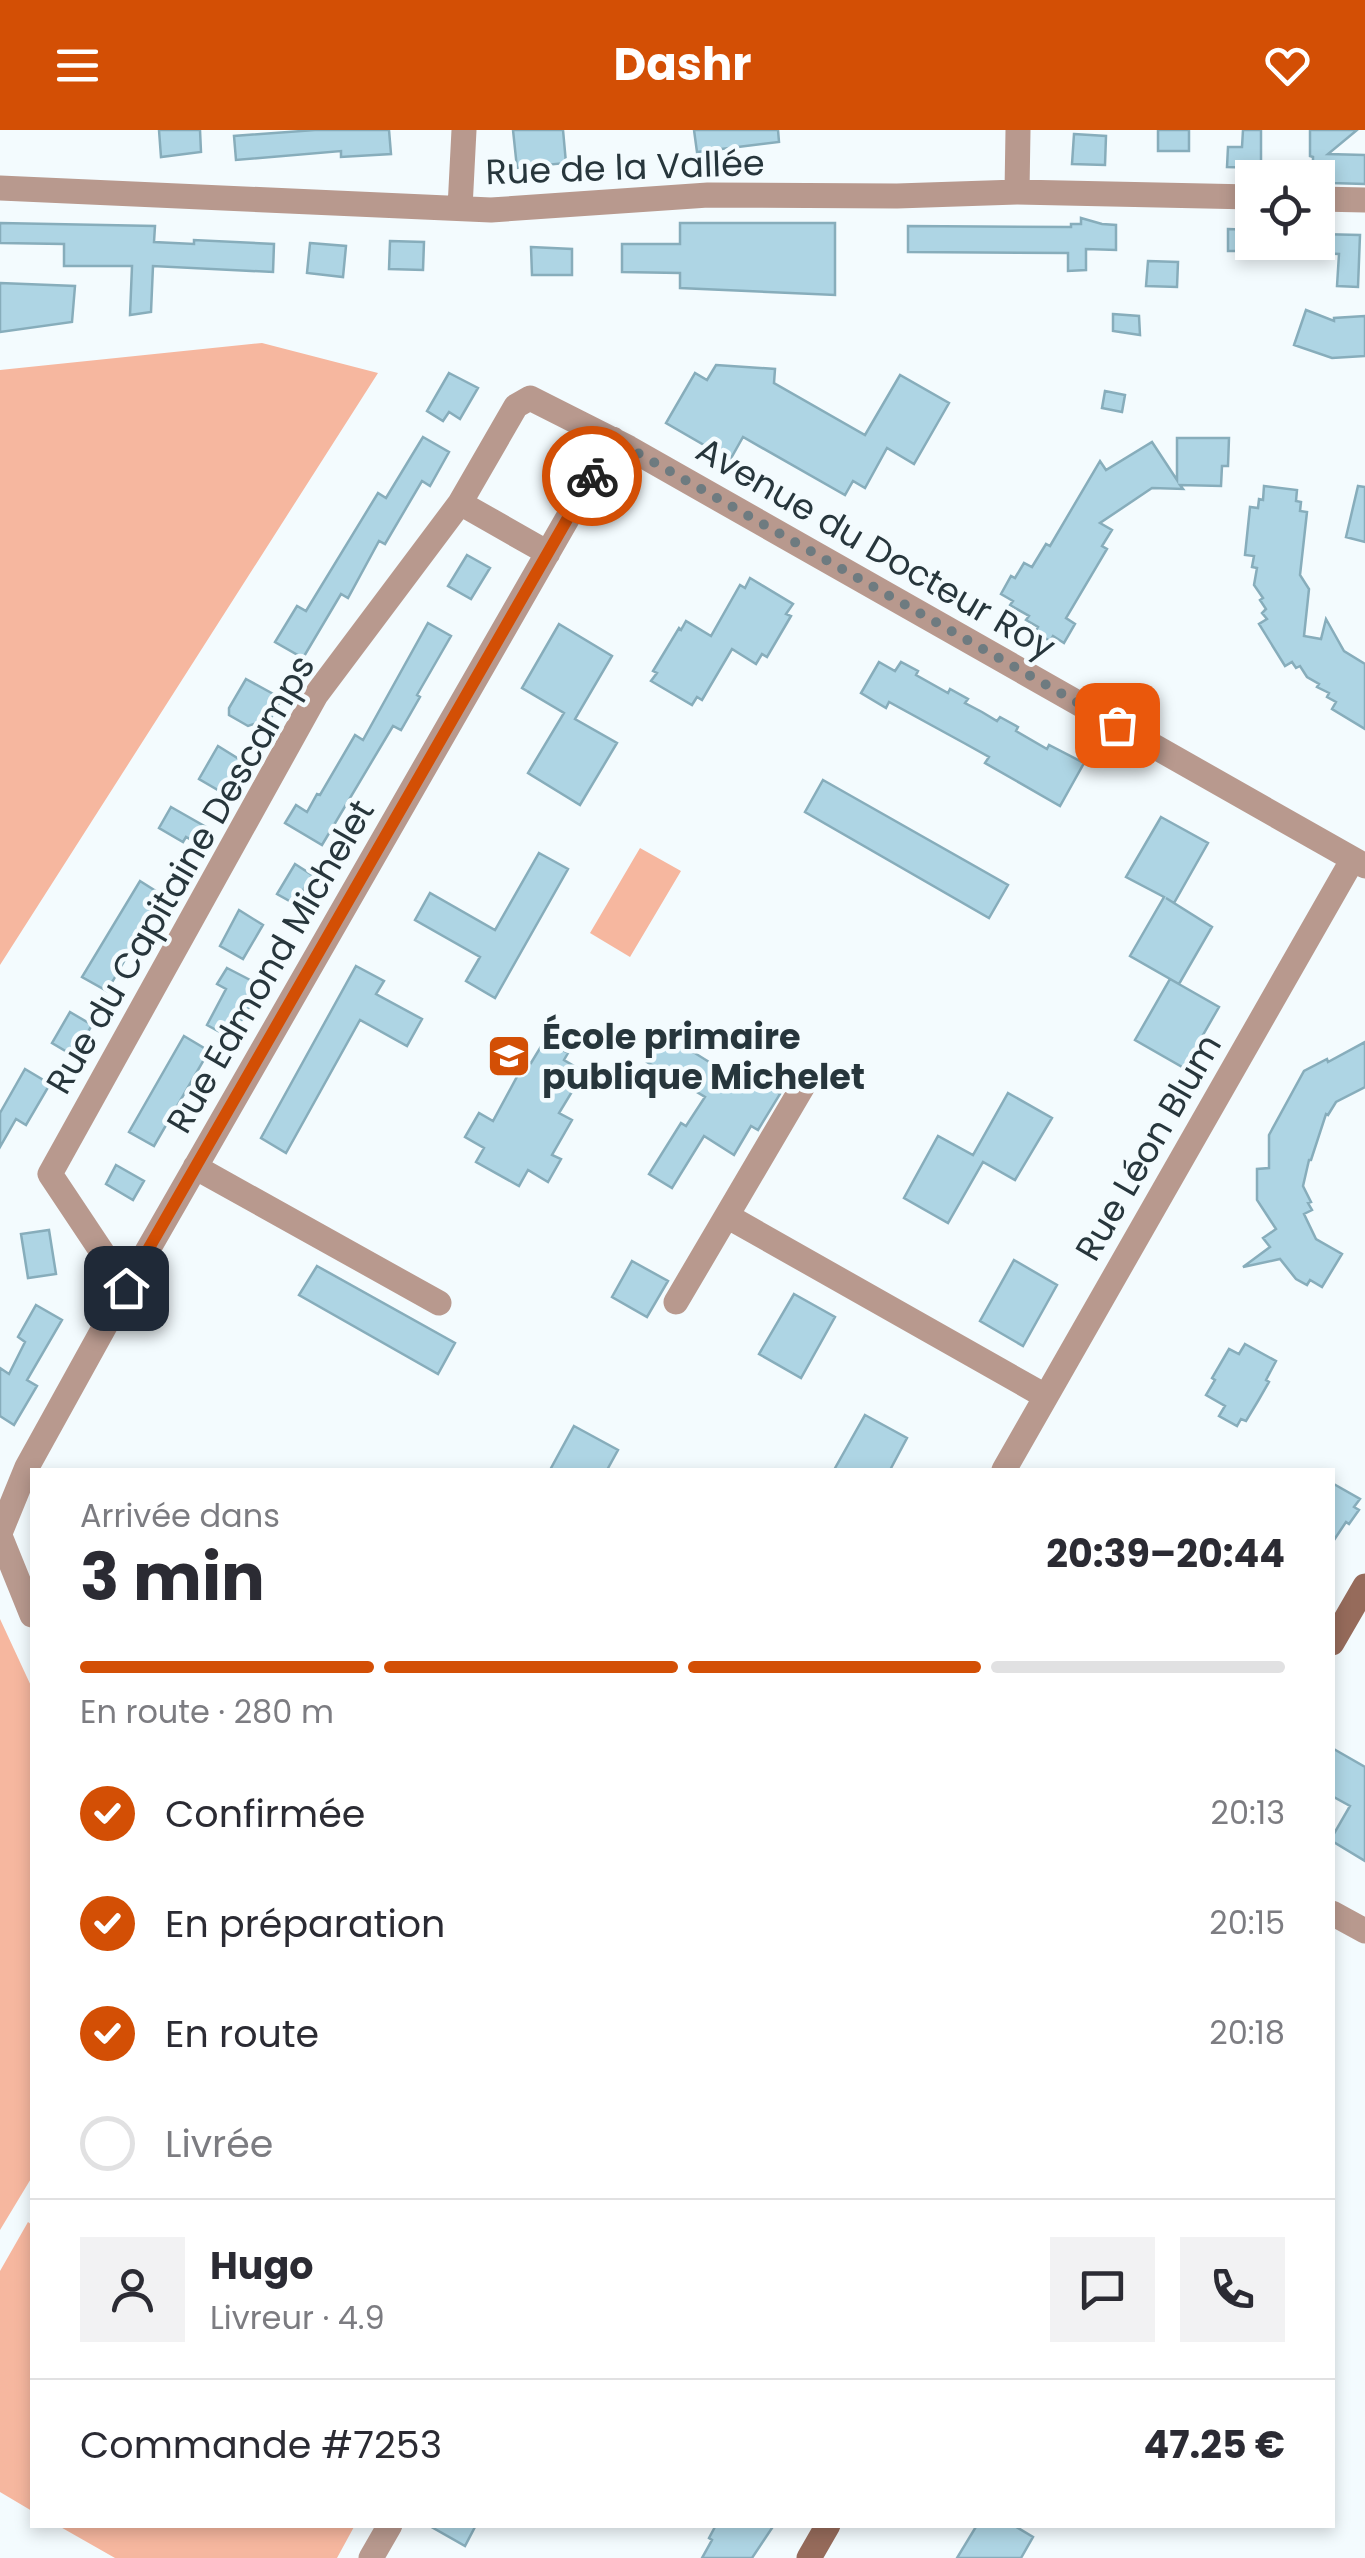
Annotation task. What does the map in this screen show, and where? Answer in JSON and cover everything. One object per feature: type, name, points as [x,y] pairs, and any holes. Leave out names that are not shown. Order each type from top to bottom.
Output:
[{"type":"street","points":[[460,208],[464,130]]},
{"type":"street","points":[[1017,192],[1018,130]]},
{"type":"street","name":"Rue de la Vallée","points":[[0,188],[491,210],[708,195],[1017,192],[1235,197]]},
{"type":"street","points":[[1335,199],[1365,200]]},
{"type":"street","name":"Rue du Capitaine Descamps","points":[[126,1288],[50,1174],[316,695],[460,503],[516,406],[530,398],[613,439]]},
{"type":"street","name":"Rue Edmond Michelet","points":[[0,1534],[26,1467],[126,1288],[613,439]]},
{"type":"street","name":"Avenue du Docteur Roy","points":[[613,439],[1359,862]]},
{"type":"street","points":[[460,503],[548,554]]},
{"type":"street","name":"Rue Léon Blum","points":[[1005,1468],[1359,862]]},
{"type":"street","points":[[676,1302],[806,1081]]},
{"type":"street","points":[[195,1167],[439,1303]]},
{"type":"street","points":[[727,1216],[1045,1396]]},
{"type":"street","points":[[0,1534],[30,1610]]},
{"type":"street","points":[[1335,1638],[1363,1595]]},
{"type":"street","points":[[1335,1914],[1365,1931]]},
{"type":"street","points":[[371,2558],[388,2528]]},
{"type":"street","points":[[809,2558],[826,2528]]},
{"type":"shaded area","points":[[262,343],[378,373],[0,965],[0,370]]},
{"type":"shaded area","points":[[640,848],[681,871],[630,957],[590,933]]},
{"type":"shaded area","points":[[0,1619],[30,1684],[30,2180],[0,2230]]},
{"type":"shaded area","points":[[28,2222],[30,2510],[0,2492],[0,2271]]},
{"type":"shaded area","points":[[62,2528],[353,2528],[337,2558],[115,2558]]},
{"type":"building","points":[[159,130],[200,130],[201,152],[161,157]]},
{"type":"building","points":[[389,130],[391,154],[341,157],[341,151],[236,160],[234,136]]},
{"type":"building","points":[[513,130],[563,130],[566,163],[517,168]]},
{"type":"building","points":[[694,130],[778,130],[779,142],[697,152]]},
{"type":"building","points":[[1158,130],[1189,130],[1189,151],[1158,151]]},
{"type":"building","points":[[1243,130],[1261,130],[1261,160],[1235,160],[1235,167],[1227,167],[1228,147],[1242,147]]},
{"type":"building","points":[[1310,130],[1357,130],[1328,154],[1365,155],[1365,184],[1335,183],[1335,160],[1313,160]]},
{"type":"building","points":[[1074,134],[1106,136],[1105,165],[1072,164]]},
{"type":"building","points":[[1081,218],[1116,225],[1116,250],[1086,249],[1086,270],[1068,271],[1068,253],[908,252],[908,226],[1071,227],[1081,224]]},
{"type":"building","points":[[0,223],[155,226],[154,242],[274,244],[273,272],[153,266],[151,312],[130,315],[132,266],[64,266],[64,244],[0,243]]},
{"type":"building","points":[[680,223],[835,223],[835,295],[680,288],[680,273],[622,272],[622,244],[680,244]]},
{"type":"building","points":[[1228,229],[1235,229],[1235,251],[1228,251]]},
{"type":"building","points":[[1335,234],[1360,235],[1358,287],[1337,286],[1339,254],[1335,254]]},
{"type":"building","points":[[390,241],[424,242],[423,270],[389,269]]},
{"type":"building","points":[[310,243],[346,246],[343,277],[307,273]]},
{"type":"building","points":[[531,247],[572,249],[572,275],[532,275]]},
{"type":"building","points":[[1148,261],[1178,262],[1177,287],[1146,286]]},
{"type":"building","points":[[0,283],[75,286],[72,322],[0,332]]},
{"type":"building","points":[[1306,310],[1334,321],[1365,316],[1365,356],[1332,358],[1294,345]]},
{"type":"building","points":[[1113,314],[1139,316],[1140,335],[1113,331]]},
{"type":"building","points":[[716,365],[775,369],[774,383],[865,435],[900,375],[949,403],[914,464],[887,448],[865,488],[853,481],[845,495],[743,437],[730,460],[666,423],[695,373],[707,380]]},
{"type":"building","points":[[449,373],[478,388],[460,419],[449,412],[443,421],[427,411]]},
{"type":"building","points":[[1105,391],[1125,395],[1122,412],[1102,408]]},
{"type":"building","points":[[423,437],[449,452],[430,486],[422,481],[385,544],[379,541],[348,598],[341,594],[303,658],[275,642],[297,606],[306,611],[378,493],[386,498]]},
{"type":"building","points":[[1177,438],[1229,438],[1228,466],[1222,466],[1221,486],[1152,488],[1100,523],[1112,530],[1102,546],[1107,549],[1066,618],[1075,624],[1064,643],[1053,636],[1050,641],[1035,632],[1038,627],[1026,620],[1029,616],[1010,605],[1013,601],[1001,594],[1011,576],[1015,578],[1024,563],[1032,567],[1046,544],[1050,546],[1100,461],[1106,470],[1152,442],[1177,480]]},
{"type":"building","points":[[1264,486],[1297,490],[1300,511],[1307,512],[1300,575],[1309,589],[1304,636],[1321,639],[1326,619],[1344,651],[1365,664],[1365,729],[1332,709],[1336,702],[1300,666],[1296,668],[1292,662],[1285,666],[1259,624],[1267,619],[1262,613],[1266,609],[1254,585],[1254,556],[1245,555],[1250,507],[1258,508]]},
{"type":"building","points":[[1358,486],[1365,487],[1365,542],[1346,537]]},
{"type":"building","points":[[467,555],[490,568],[471,599],[448,586]]},
{"type":"building","points":[[750,578],[793,604],[786,614],[791,616],[767,657],[762,654],[756,664],[732,649],[702,700],[697,697],[692,705],[651,681],[679,628],[686,621],[711,636],[740,585],[745,588]]},
{"type":"building","points":[[428,623],[451,636],[401,730],[393,726],[322,845],[285,823],[296,805],[307,812],[355,735],[363,740]]},
{"type":"building","points":[[559,624],[612,656],[575,719],[617,743],[580,805],[528,773],[564,713],[522,688]]},
{"type":"building","points":[[879,662],[895,671],[901,662],[948,693],[950,689],[968,699],[965,703],[997,721],[1000,717],[1018,727],[1016,731],[1047,749],[1049,745],[1084,763],[1060,806],[985,763],[989,757],[889,702],[886,708],[861,693]]},
{"type":"building","points":[[246,679],[277,696],[279,703],[271,718],[248,726],[229,715]]},
{"type":"building","points":[[218,746],[242,761],[223,793],[199,779]]},
{"type":"building","points":[[823,780],[1008,885],[989,918],[805,812]]},
{"type":"building","points":[[171,807],[206,827],[197,843],[186,837],[183,842],[159,828]]},
{"type":"building","points":[[1161,817],[1208,843],[1174,903],[1166,898],[1212,927],[1179,984],[1130,956],[1164,897],[1126,877]]},
{"type":"building","points":[[539,853],[568,869],[495,998],[466,981],[480,957],[415,920],[430,893],[495,930]]},
{"type":"building","points":[[295,864],[312,875],[295,904],[277,894]]},
{"type":"building","points":[[140,881],[162,895],[107,991],[82,977]]},
{"type":"building","points":[[239,910],[263,925],[243,959],[220,946]]},
{"type":"building","points":[[356,966],[384,981],[376,994],[422,1019],[407,1046],[360,1020],[286,1153],[261,1138]]},
{"type":"building","points":[[227,968],[254,982],[245,998],[252,1002],[231,1038],[207,1025],[226,989],[217,984]]},
{"type":"building","points":[[1170,979],[1219,1007],[1184,1068],[1135,1040]]},
{"type":"building","points":[[70,1012],[92,1025],[74,1056],[52,1043]]},
{"type":"building","points":[[664,1034],[743,1083],[755,1079],[780,1094],[758,1130],[751,1126],[734,1155],[704,1136],[672,1188],[649,1174],[681,1123],[686,1126],[705,1097],[647,1062]]},
{"type":"building","points":[[184,1036],[209,1051],[154,1146],[129,1132]]},
{"type":"building","points":[[545,1040],[568,1053],[564,1060],[584,1072],[559,1113],[572,1120],[552,1155],[561,1159],[548,1182],[528,1170],[519,1186],[476,1162],[484,1148],[465,1137],[479,1113],[493,1121],[526,1060],[531,1063]]},
{"type":"building","points":[[1365,1042],[1365,1087],[1336,1102],[1326,1114],[1303,1186],[1312,1210],[1304,1214],[1316,1239],[1342,1254],[1322,1287],[1310,1280],[1307,1285],[1296,1279],[1280,1259],[1243,1267],[1270,1247],[1263,1238],[1276,1229],[1257,1200],[1257,1169],[1269,1168],[1269,1135],[1304,1071]]},
{"type":"building","points":[[25,1069],[50,1084],[26,1125],[16,1119],[0,1147],[0,1113]]},
{"type":"building","points":[[1008,1093],[1052,1118],[1015,1180],[983,1162],[948,1223],[904,1198],[938,1136],[973,1155]]},
{"type":"building","points":[[116,1165],[144,1181],[133,1200],[106,1184]]},
{"type":"building","points":[[49,1230],[56,1274],[28,1278],[21,1234]]},
{"type":"building","points":[[1014,1260],[1057,1285],[1023,1346],[980,1321]]},
{"type":"building","points":[[632,1261],[668,1281],[647,1317],[612,1297]]},
{"type":"building","points":[[317,1266],[455,1343],[438,1374],[299,1295]]},
{"type":"building","points":[[794,1294],[835,1317],[801,1378],[759,1354]]},
{"type":"building","points":[[36,1305],[62,1320],[27,1380],[37,1386],[14,1425],[0,1416],[0,1368],[9,1374],[25,1342],[18,1337]]},
{"type":"building","points":[[1245,1344],[1276,1361],[1266,1380],[1269,1382],[1246,1421],[1241,1419],[1237,1426],[1219,1416],[1225,1406],[1206,1395],[1229,1349],[1239,1354]]},
{"type":"building","points":[[865,1415],[907,1438],[891,1468],[835,1468]]},
{"type":"building","points":[[574,1426],[618,1450],[608,1468],[551,1468]]},
{"type":"building","points":[[1335,1485],[1360,1499],[1354,1507],[1359,1510],[1349,1524],[1346,1522],[1335,1538]]},
{"type":"building","points":[[1335,1750],[1365,1767],[1365,1861],[1335,1843],[1335,1832],[1350,1806],[1335,1798]]},
{"type":"building","points":[[433,2528],[474,2528],[465,2546]]},
{"type":"building","points":[[714,2528],[772,2528],[752,2558],[702,2558],[712,2540],[709,2538]]},
{"type":"building","points":[[975,2528],[1018,2528],[1033,2537],[1021,2558],[957,2558]]},
{"type":"way so far","points":[[592,476],[613,439],[1117,725]]},
{"type":"place","name":"École primaire publique Michelet","points":[[509,1056]]},
{"type":"route","points":[[126,1288],[592,476]]}]
